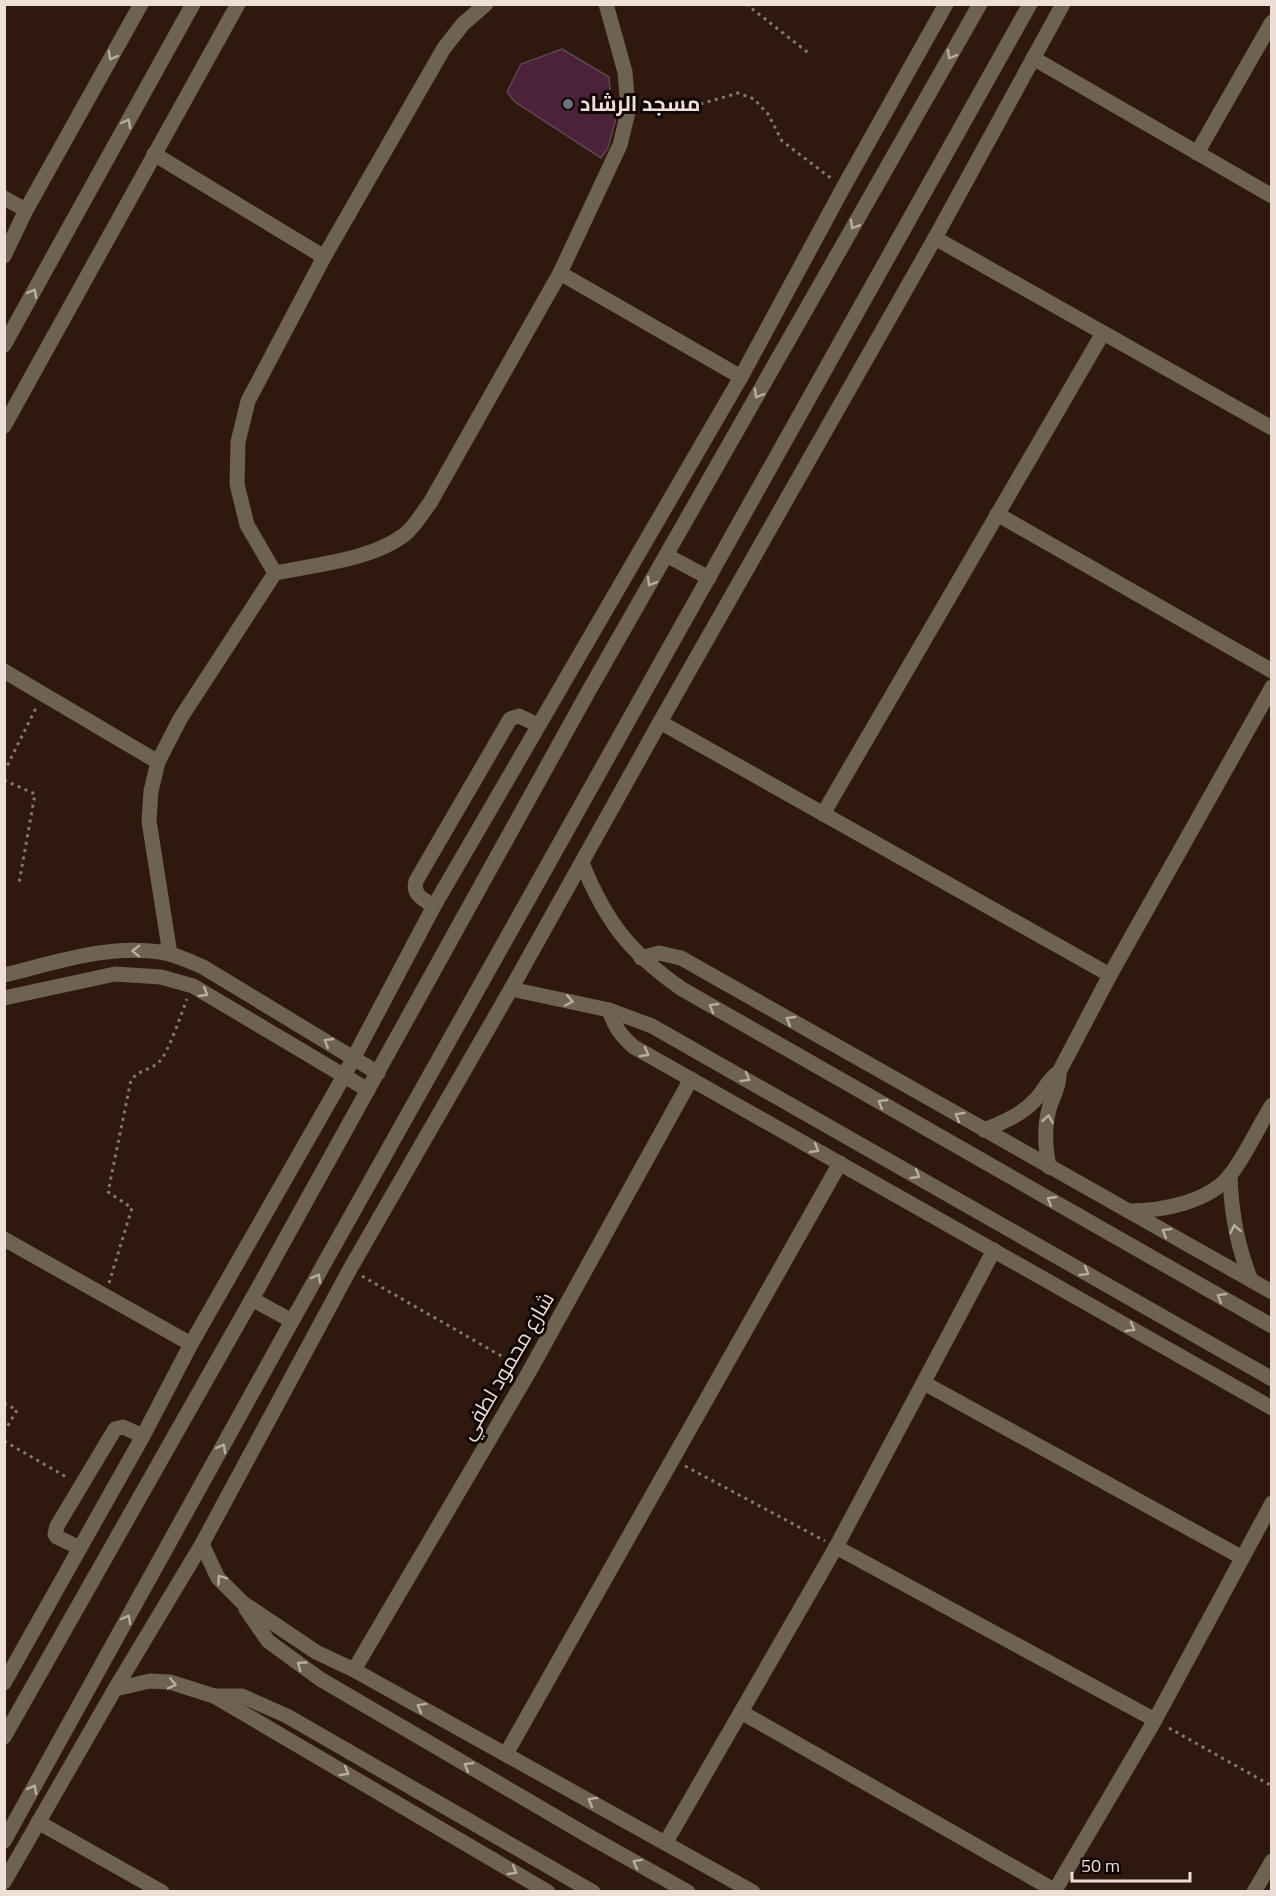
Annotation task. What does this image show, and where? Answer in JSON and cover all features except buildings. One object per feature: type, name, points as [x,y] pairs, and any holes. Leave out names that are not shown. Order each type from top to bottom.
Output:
[{"type":"street","points":[[4,256],[26,210],[141,4]]},
{"type":"street","points":[[4,345],[193,4]]},
{"type":"street","points":[[4,426],[238,4]]},
{"type":"street","points":[[275,573],[247,525],[237,484],[238,442],[248,401],[324,257],[444,48],[463,24],[486,4]]},
{"type":"street","points":[[170,954],[149,821],[151,791],[158,762],[180,719],[275,573],[346,560],[377,549],[404,535],[430,503],[560,273],[620,145],[628,112],[625,72],[606,4]]},
{"type":"street","points":[[4,1683],[143,1436],[191,1344],[354,1058],[434,906],[741,377],[946,4]]},
{"type":"street","points":[[4,1737],[252,1299],[666,555],[980,4]]},
{"type":"street","points":[[4,1841],[292,1321],[1030,4]]},
{"type":"street","points":[[4,1882],[202,1544],[350,1269],[511,989],[935,238],[1063,4]]},
{"type":"street","points":[[1197,153],[1272,22]]},
{"type":"street","points":[[1033,58],[1272,196]]},
{"type":"street","points":[[153,154],[324,257]]},
{"type":"street","points":[[4,198],[26,210]]},
{"type":"street","points":[[935,238],[1272,428]]},
{"type":"street","points":[[560,273],[741,377]]},
{"type":"street","points":[[823,814],[1103,333]]},
{"type":"street","points":[[997,514],[1272,671]]},
{"type":"street","points":[[666,555],[709,578]]},
{"type":"street","points":[[4,671],[158,762]]},
{"type":"street","points":[[1049,1167],[1046,1151],[1046,1121],[1059,1083],[1059,1072],[1110,975],[1272,687]]},
{"type":"street","points":[[434,906],[417,894],[414,885],[416,881],[510,719],[519,716],[538,725]]},
{"type":"street","points":[[660,722],[1110,975]]},
{"type":"street","points":[[582,863],[595,896],[612,924],[642,958],[682,989],[1272,1326]]},
{"type":"street","points":[[24,994],[12,973],[102,952],[132,950],[170,954],[203,967],[378,1073]]},
{"type":"street","points":[[642,958],[659,953],[681,958],[1272,1292]]},
{"type":"street","points":[[70,960],[75,982]]},
{"type":"street","points":[[4,998],[115,974],[161,977],[193,986],[368,1090]]},
{"type":"street","points":[[511,989],[609,1010],[652,1026],[1272,1379]]},
{"type":"street","points":[[609,1010],[618,1030],[634,1047],[1272,1408]]},
{"type":"street","points":[[984,1130],[1021,1113],[1059,1072]]},
{"type":"street","name":"شارع محمود لطفي","points":[[354,1670],[530,1372],[691,1078]]},
{"type":"street","points":[[1128,1211],[1156,1210],[1183,1203],[1208,1191],[1230,1175],[1272,1105]]},
{"type":"street","points":[[506,1754],[840,1163]]},
{"type":"street","points":[[1230,1175],[1234,1224],[1251,1281]]},
{"type":"street","points":[[4,1239],[191,1344]]},
{"type":"street","points":[[666,1842],[836,1547],[994,1250]]},
{"type":"street","points":[[252,1299],[292,1321]]},
{"type":"street","points":[[924,1383],[1241,1557]]},
{"type":"street","points":[[80,1548],[57,1537],[55,1530],[115,1430],[123,1427],[143,1436]]},
{"type":"street","points":[[741,1712],[1054,1891],[1155,1720],[1272,1503]]},
{"type":"street","points":[[202,1544],[218,1578],[243,1603],[316,1652],[354,1670],[753,1892]]},
{"type":"street","points":[[836,1547],[1155,1720]]},
{"type":"street","points":[[243,1603],[268,1641],[320,1679],[688,1892]]},
{"type":"street","points":[[115,1689],[150,1681],[170,1682],[214,1696],[548,1892]]},
{"type":"street","points":[[214,1696],[242,1696],[287,1716],[593,1892]]},
{"type":"street","points":[[38,1822],[162,1892]]},
{"type":"street","points":[[1254,1892],[1272,1861]]},
{"type":"path","points":[[746,4],[811,55]]},
{"type":"path","points":[[627,96],[688,105],[697,105],[738,93],[754,99],[768,114],[782,141],[843,188]]},
{"type":"path","points":[[4,772],[43,693]]},
{"type":"path","points":[[4,780],[35,794],[19,883]]},
{"type":"path","points":[[105,1296],[132,1209],[108,1192],[131,1080],[138,1072],[161,1061],[193,986]]},
{"type":"path","points":[[350,1269],[530,1372]]},
{"type":"path","points":[[4,1403],[17,1410],[4,1432]]},
{"type":"path","points":[[4,1441],[81,1485]]},
{"type":"path","points":[[673,1459],[836,1547]]},
{"type":"path","points":[[1155,1720],[1272,1786]]},
{"type":"place","name":"مسجد الرشاد","points":[[568,104]]}]
